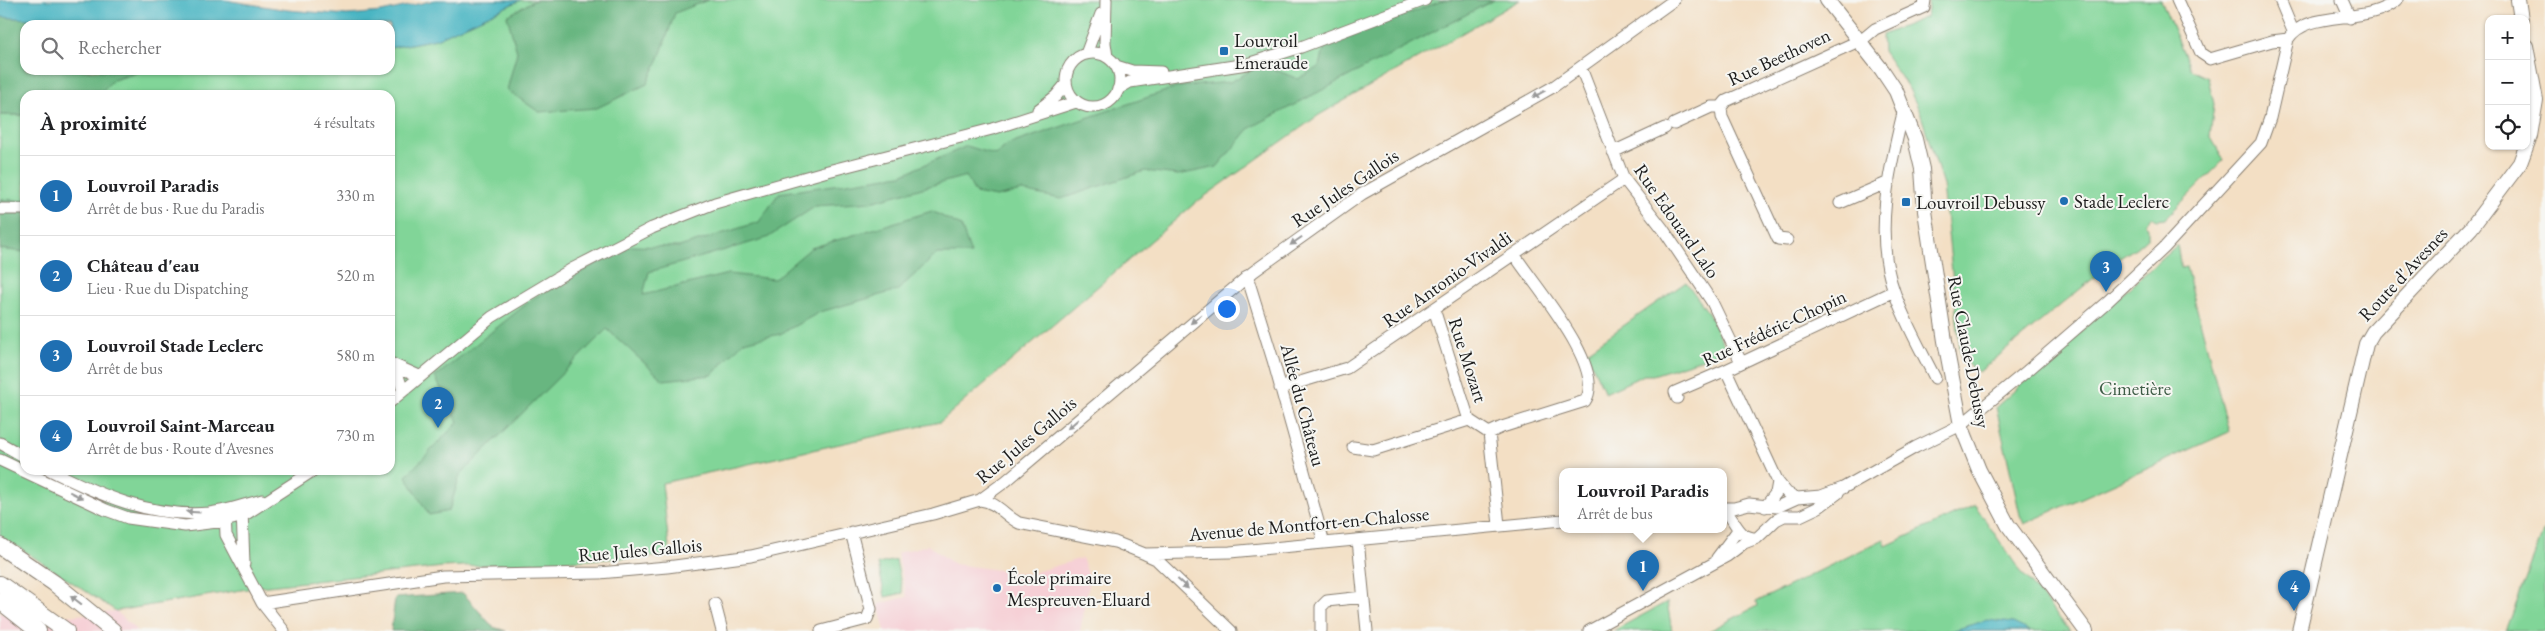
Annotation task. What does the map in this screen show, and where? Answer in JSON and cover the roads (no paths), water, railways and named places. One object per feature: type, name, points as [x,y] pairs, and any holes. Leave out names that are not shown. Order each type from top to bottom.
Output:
[{"type":"highway","points":[[0,546],[54,583],[113,631]]},
{"type":"highway","points":[[0,584],[66,631]]},
{"type":"highway","points":[[0,601],[38,631]]},
{"type":"main road","name":"Rue Claude-Debussy","points":[[1827,0],[1882,70],[1904,109],[1915,139],[1922,170],[1925,210],[1960,425],[1979,470],[2008,525],[2086,631]]},
{"type":"main road","points":[[2518,0],[2520,15]]},
{"type":"main road","name":"Route d'Avesnes","points":[[2299,631],[2366,344],[2373,332],[2471,228],[2506,186],[2524,154],[2540,95],[2530,60]]},
{"type":"street","points":[[1086,54],[1106,0]]},
{"type":"street","points":[[1106,0],[1104,43],[1107,58]]},
{"type":"street","points":[[395,398],[492,317],[522,298],[572,269],[652,228],[715,203],[824,172],[964,137],[1076,102],[1092,107],[1101,106],[1108,102],[1118,89],[1130,82],[1247,64],[1301,47],[1425,0]]},
{"type":"street","name":"Rue Jules Gallois","points":[[262,603],[443,576],[599,573],[667,567],[751,556],[980,500],[1006,481],[1247,276],[1362,194],[1553,87],[1674,0]]},
{"type":"street","name":"Rue Beethoven","points":[[1787,240],[1778,239],[1722,116],[1721,107],[1726,101],[1858,40],[1924,7],[1925,0]]},
{"type":"street","points":[[2177,0],[2201,53],[2210,59],[2290,35],[2321,21],[2350,18],[2375,12],[2397,0]]},
{"type":"street","points":[[1727,508],[1749,504],[1777,507],[1801,498],[1821,496],[1843,488],[1960,425],[2124,286],[2164,248],[2260,143],[2270,118],[2290,35],[2280,0]]},
{"type":"street","points":[[2342,0],[2350,18]]},
{"type":"street","points":[[1076,102],[1068,91],[1066,84],[1068,68],[1073,61],[1086,54],[1097,53],[1107,58],[1116,66],[1132,70],[1181,73]]},
{"type":"street","points":[[1116,66],[1120,81],[1118,89]]},
{"type":"street","name":"Rue Edouard Lalo","points":[[1580,68],[1624,179],[1663,228],[1712,302],[1741,362]]},
{"type":"street","points":[[1031,116],[1056,96],[1066,84]]},
{"type":"street","points":[[1613,152],[1711,107],[1721,107]]},
{"type":"street","name":"Rue Claude-Debussy","points":[[1904,109],[1885,211],[1886,249],[1894,291],[1935,378]]},
{"type":"street","name":"Rue Antonio-Vivaldi","points":[[1280,388],[1347,368],[1624,179]]},
{"type":"street","points":[[1840,203],[1889,182]]},
{"type":"street","points":[[0,208],[20,209]]},
{"type":"street","points":[[1490,433],[1502,427],[1585,401],[1590,390],[1588,371],[1574,341],[1514,254]]},
{"type":"street","name":"Allée du Château","points":[[1247,276],[1324,543]]},
{"type":"street","name":"Rue Frédéric-Chopin","points":[[1677,398],[1675,392],[1894,291]]},
{"type":"street","name":"Rue Mozart","points":[[1434,309],[1469,420]]},
{"type":"street","points":[[395,365],[419,376]]},
{"type":"street","points":[[1726,370],[1778,482],[1787,494],[1801,498],[1810,504],[1808,511]]},
{"type":"street","points":[[395,371],[403,391]]},
{"type":"street","points":[[1353,447],[1373,450],[1469,420],[1490,433]]},
{"type":"street","points":[[1490,433],[1500,525]]},
{"type":"street","points":[[0,443],[20,454]]},
{"type":"street","points":[[0,460],[20,469]]},
{"type":"street","points":[[32,475],[106,510],[128,518],[185,526],[242,511],[274,497],[307,475]]},
{"type":"street","points":[[60,475],[88,489],[139,508],[225,516]]},
{"type":"street","points":[[1765,506],[1776,493],[1778,482]]},
{"type":"street","points":[[1589,631],[1713,564],[1744,543],[1757,538],[1776,520],[1784,516],[1800,516],[1832,499],[1843,488]]},
{"type":"street","name":"Avenue de Montfort-en-Chalosse","points":[[980,500],[991,501],[1006,516],[1019,523],[1114,542],[1145,554],[1230,552],[1559,520]]},
{"type":"street","points":[[1713,564],[1736,526],[1736,515],[1744,506]]},
{"type":"street","points":[[242,511],[241,532],[244,569]]},
{"type":"street","points":[[1727,514],[1747,538],[1757,538]]},
{"type":"street","points":[[225,516],[226,535],[262,603],[284,631]]},
{"type":"street","points":[[821,631],[867,619],[871,609],[851,532]]},
{"type":"street","points":[[1358,540],[1367,631]]},
{"type":"street","points":[[1145,554],[1156,559],[1231,631]]},
{"type":"street","points":[[1321,631],[1321,607],[1327,601],[1363,597]]},
{"type":"street","points":[[715,604],[722,631]]},
{"type":"water","points":[[0,0],[225,0],[288,10],[347,15],[381,12],[435,0],[521,0],[436,39],[395,47],[395,20],[42,20],[0,17]]},
{"type":"water","points":[[1987,620],[2013,623],[2030,631],[1951,631]]},
{"type":"place","name":"Louvroil Emeraude","points":[[1224,51]]},
{"type":"place","name":"Stade Leclerc","points":[[2064,201]]},
{"type":"place","name":"Louvroil Debussy","points":[[1906,202]]},
{"type":"place","name":"Louvroil Stade Leclerc","points":[[2106,292]]},
{"type":"place","name":"Château d'eau","points":[[438,428]]},
{"type":"place","name":"École primaire Mespreuven-Eluard","points":[[997,588]]},
{"type":"place","name":"Louvroil Paradis","points":[[1643,591]]},
{"type":"place","name":"Louvroil Saint-Marceau","points":[[2294,611]]},
{"type":"park label","name":"Cimetière","points":[[2135,388]]}]
